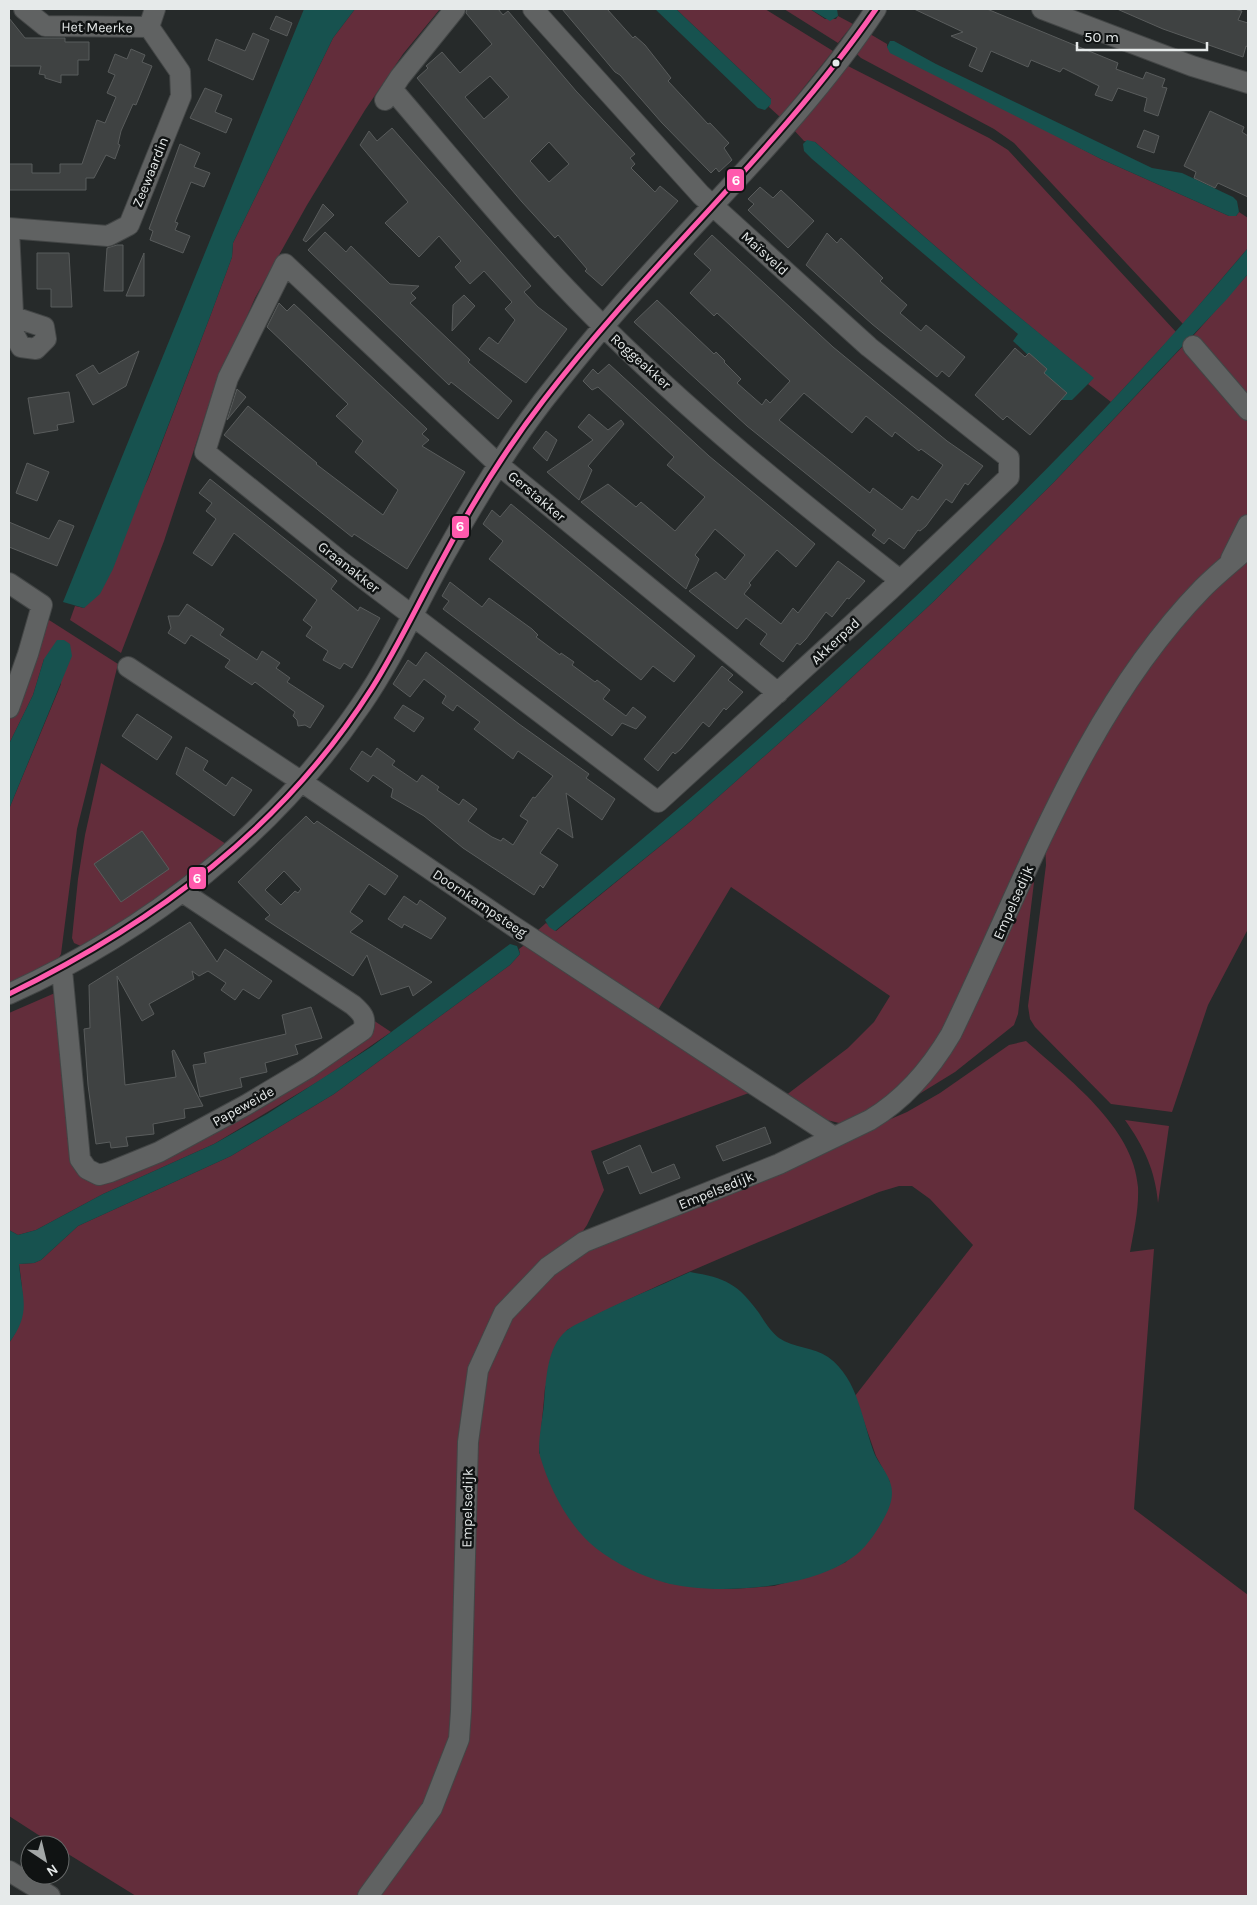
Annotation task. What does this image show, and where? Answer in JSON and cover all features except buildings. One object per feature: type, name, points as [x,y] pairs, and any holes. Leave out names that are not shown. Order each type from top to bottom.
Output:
[{"type":"street","name":"Het Meerke","points":[[24,9],[45,17],[152,18]]},
{"type":"street","name":"Roggeakker","points":[[456,9],[389,95],[603,327],[762,471],[900,580]]},
{"type":"street","name":"Maïsveld","points":[[533,9],[713,206],[869,347],[1009,458],[1009,477]]},
{"type":"street","points":[[9,994],[62,970],[124,933],[184,893],[242,842],[302,782],[362,704],[449,546],[499,465],[541,404],[603,327],[779,136],[844,55],[876,9]]},
{"type":"street","points":[[1042,9],[1192,66],[1248,83]]},
{"type":"street","name":"Zeewaardin","points":[[9,229],[108,236],[129,225],[181,96],[180,72],[152,18]]},
{"type":"street","points":[[9,229],[14,317]]},
{"type":"street","name":"Gerstakker","points":[[285,264],[499,465],[778,693]]},
{"type":"street","name":"Graanakker","points":[[285,264],[228,378],[205,452],[412,616],[658,802]]},
{"type":"street","points":[[1193,346],[1248,410]]},
{"type":"street","name":"Akkerpad","points":[[658,802],[778,693],[1009,477]]},
{"type":"street","points":[[1230,564],[1232,554],[1248,525]]},
{"type":"street","name":"Empelsedijk","points":[[368,1896],[432,1808],[459,1739],[468,1442],[478,1370],[504,1313],[548,1267],[584,1242],[779,1164],[884,1112],[913,1086],[935,1061],[952,1034],[1042,838],[1084,754],[1140,665],[1180,614],[1204,588],[1248,548]]},
{"type":"street","points":[[9,583],[42,605],[28,654],[9,708]]},
{"type":"street","name":"Doornkampsteeg","points":[[128,667],[302,782],[510,924],[834,1137]]},
{"type":"street","name":"Papeweide","points":[[62,970],[80,1159],[87,1169],[99,1174],[110,1172],[159,1152],[237,1110],[308,1068],[363,1030],[365,1022],[362,1012],[353,1005],[184,893]]},
{"type":"street","points":[[9,1871],[50,1896]]},
{"type":"shaded area","points":[[355,9],[440,9],[403,54],[365,110],[307,205],[255,298],[211,398],[164,541],[121,653],[70,620],[75,606],[84,608],[148,479],[232,257],[233,243],[333,38]]},
{"type":"shaded area","points":[[676,9],[765,9],[833,51],[780,117],[769,107],[771,99]]},
{"type":"shaded area","points":[[784,9],[810,9],[825,19],[836,19],[838,16],[853,24],[838,43]]},
{"type":"shaded area","points":[[870,34],[887,44],[887,47],[1101,159],[1229,216],[1236,216],[1239,212],[1248,218],[1248,248],[1183,324],[1014,143],[994,129],[861,58],[856,53]]},
{"type":"shaded area","points":[[846,65],[989,138],[1008,150],[1176,332],[1111,402],[1088,384],[1093,378],[979,284],[815,142],[804,141],[793,129]]},
{"type":"shaded area","points":[[1248,274],[1248,400],[1193,336]]},
{"type":"shaded area","points":[[1185,344],[1248,417],[1248,513],[1221,561],[1185,596],[1138,650],[1123,673],[1032,834],[952,1015],[932,1048],[908,1079],[880,1105],[843,1124],[823,1119],[785,1096],[848,1048],[874,1022],[890,996],[731,887],[658,1010],[537,931],[546,923],[556,931],[691,821],[822,705],[933,602],[1054,482]]},
{"type":"shaded area","points":[[1248,554],[1248,929],[1208,1005],[1172,1112],[1111,1104],[1035,1027],[1030,1019],[1028,1006],[1046,865],[1045,843],[1079,773],[1177,624]]},
{"type":"shaded area","points":[[49,620],[118,664],[77,829],[61,954],[57,961],[9,984],[9,809],[61,684],[44,659],[33,695],[9,744],[9,718],[42,623]]},
{"type":"shaded area","points":[[101,763],[226,844],[145,908],[83,947],[74,943],[72,938],[85,835]]},
{"type":"shaded area","points":[[1036,866],[1018,1014],[1014,1025],[955,1072],[903,1104]]},
{"type":"shaded area","points":[[531,940],[757,1090],[591,1151],[604,1190],[587,1225],[574,1244],[512,1293],[460,1442],[452,1658],[455,1730],[435,1789],[359,1896],[136,1896],[70,1855],[70,1835],[38,1835],[9,1816],[9,1343],[15,1334],[21,1315],[22,1285],[19,1264],[34,1263],[41,1260],[78,1226],[231,1156],[334,1094],[510,965],[520,954],[519,949]]},
{"type":"shaded area","points":[[55,993],[75,1166],[119,1176],[370,1018],[391,1032],[324,1078],[214,1144],[103,1194],[36,1230],[18,1235],[9,1230],[9,1013]]},
{"type":"shaded area","points":[[1026,1041],[1096,1105],[1112,1124],[1125,1144],[1134,1165],[1138,1195],[1130,1252],[1154,1249],[1134,1509],[1248,1595],[1248,1896],[374,1896],[453,1775],[474,1468],[487,1370],[510,1318],[529,1293],[584,1251],[907,1112],[940,1093],[1009,1045]],"holes":[[[899,1186],[912,1186],[930,1199],[973,1245],[855,1396],[876,1456],[890,1482],[846,1562],[826,1571],[774,1586],[732,1589],[696,1587],[664,1582],[539,1453],[545,1388],[567,1330],[644,1292],[761,1241],[879,1192]]]},
{"type":"shaded area","points":[[1125,1120],[1169,1126],[1158,1203],[1148,1159]]},
{"type":"water","points":[[304,9],[355,9],[333,38],[233,243],[232,257],[113,569],[100,594],[84,608],[63,602]]},
{"type":"water","points":[[655,9],[676,9],[771,99],[771,104],[765,110],[758,108]]},
{"type":"water","points":[[810,9],[837,9],[838,16],[830,21]]},
{"type":"water","points":[[890,41],[894,41],[936,64],[1152,168],[1182,173],[1233,197],[1237,201],[1239,212],[1236,216],[1229,216],[1101,159],[890,53],[887,47]]},
{"type":"water","points":[[807,140],[815,142],[979,284],[1094,378],[1072,400],[1062,400],[1039,378],[1045,371],[1013,341],[1018,334],[812,159],[804,151],[803,144]]},
{"type":"water","points":[[1248,248],[1248,274],[1227,299],[1054,482],[933,602],[822,705],[691,821],[555,931],[549,927],[545,920],[731,763],[822,683],[1000,516],[1168,340]]},
{"type":"water","points":[[57,640],[64,640],[70,644],[72,656],[9,809],[9,744],[33,695],[44,659]]},
{"type":"water","points":[[510,944],[517,946],[520,954],[510,965],[334,1094],[231,1156],[78,1226],[41,1260],[34,1263],[19,1264],[24,1305],[23,1313],[21,1322],[9,1343],[9,1230],[18,1235],[36,1230],[103,1194],[214,1144],[267,1114],[371,1047]]},
{"type":"water","points":[[690,1272],[722,1280],[737,1289],[751,1303],[776,1336],[791,1344],[816,1351],[828,1357],[847,1377],[853,1389],[875,1455],[890,1482],[892,1497],[884,1519],[865,1546],[852,1558],[829,1571],[783,1584],[731,1589],[706,1589],[663,1582],[628,1569],[597,1549],[569,1519],[555,1495],[544,1469],[539,1445],[547,1374],[555,1346],[566,1331],[575,1325]]},
{"type":"transit line","name":"6","points":[[9,994],[115,936],[165,902],[212,866],[257,827],[298,785],[337,738],[381,674],[473,505],[528,421],[583,351],[625,302],[797,111],[838,61],[876,9]]}]
